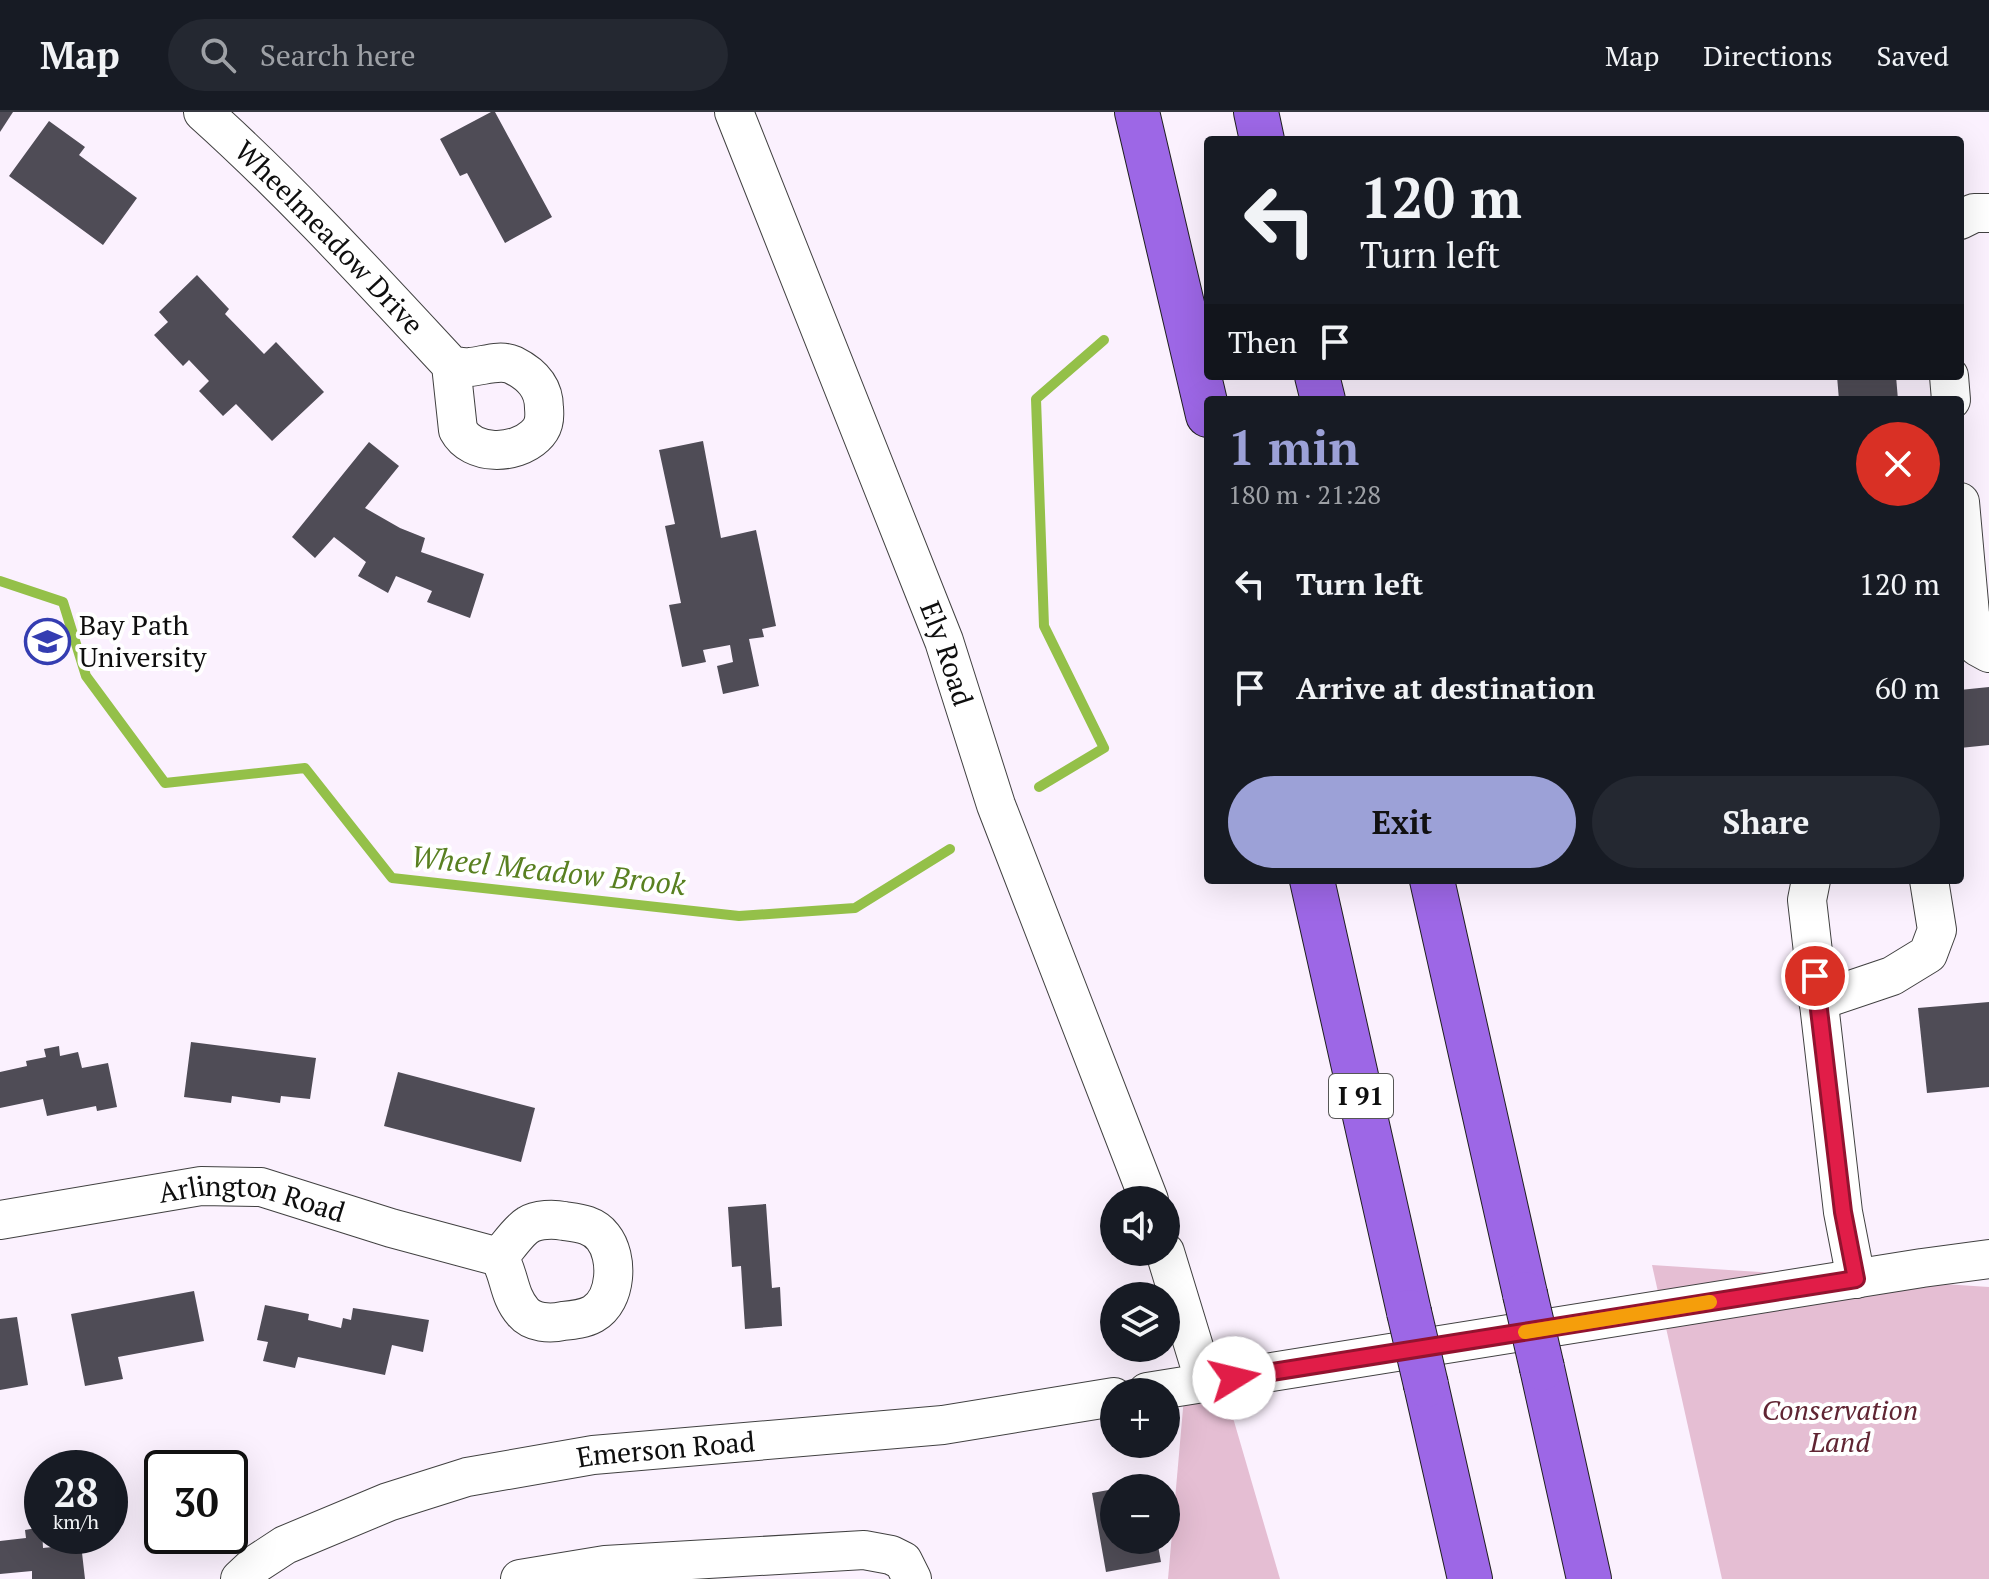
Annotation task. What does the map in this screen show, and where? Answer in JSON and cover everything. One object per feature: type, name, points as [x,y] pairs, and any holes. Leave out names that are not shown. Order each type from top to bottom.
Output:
[{"type":"highway","points":[[1137,112],[1204,398]]},
{"type":"highway","points":[[1256,112],[1261,136]]},
{"type":"highway","name":"I 91","points":[[1313,884],[1470,1579]]},
{"type":"highway","points":[[1433,884],[1589,1579]]},
{"type":"street","name":"Wheelmeadow Drive","points":[[203,112],[333,238],[451,365]]},
{"type":"street","name":"Ely Road","points":[[734,112],[944,641],[996,805],[1144,1186]]},
{"type":"street","points":[[1964,218],[1974,213],[1989,213]]},
{"type":"street","points":[[1964,547],[1970,614],[1978,647],[1989,653]]},
{"type":"street","points":[[1810,884],[1807,900],[1818,1001],[1843,1212],[1856,1279]]},
{"type":"street","points":[[1818,1001],[1892,976],[1928,954],[1937,930],[1930,884]]},
{"type":"street","name":"Arlington Road","points":[[0,1220],[201,1186],[261,1187],[391,1228],[499,1257]]},
{"type":"street","points":[[1180,1387],[1989,1259]]},
{"type":"street","points":[[1169,1266],[1205,1383]]},
{"type":"street","name":"Emerson Road","points":[[240,1579],[285,1545],[388,1502],[467,1477],[593,1455],[943,1425],[1100,1399]]},
{"type":"street","points":[[520,1579],[605,1565],[769,1567],[864,1550],[891,1555],[903,1561],[912,1579]]},
{"type":"green space","name":"Conservation Land","points":[[1652,1265],[1989,1287],[1989,1579],[1722,1579]]},
{"type":"green space","points":[[1194,1284],[1280,1579],[1168,1579],[1170,1554],[1180,1554],[1180,1474],[1177,1474]]},
{"type":"building","points":[[0,112],[13,112],[0,132]]},
{"type":"building","points":[[495,112],[552,217],[505,243],[467,173],[460,176],[440,139]]},
{"type":"building","points":[[49,121],[85,147],[79,155],[137,198],[103,245],[9,176]]},
{"type":"building","points":[[197,275],[229,309],[225,314],[264,354],[276,342],[324,392],[272,441],[236,404],[223,416],[199,391],[209,381],[189,360],[183,366],[154,335],[168,322],[159,312]]},
{"type":"building","points":[[1837,380],[1896,380],[1898,396],[1839,396]]},
{"type":"building","points":[[703,441],[721,538],[756,530],[776,626],[762,629],[764,637],[749,639],[759,686],[723,694],[717,666],[733,662],[730,645],[703,650],[706,662],[682,667],[669,605],[681,603],[665,526],[675,524],[659,450]]},
{"type":"building","points":[[369,442],[399,466],[365,508],[425,538],[421,552],[484,574],[470,618],[427,602],[432,591],[396,576],[388,593],[358,576],[366,562],[334,537],[315,558],[292,537]]},
{"type":"building","points":[[1989,687],[1989,745],[1964,748],[1964,690]]},
{"type":"building","points":[[1989,1002],[1989,1087],[1927,1093],[1918,1008]]},
{"type":"building","points":[[191,1042],[316,1058],[310,1099],[281,1096],[280,1103],[232,1096],[231,1103],[184,1097]]},
{"type":"building","points":[[59,1046],[60,1056],[78,1052],[82,1068],[108,1063],[117,1107],[97,1111],[96,1106],[47,1116],[43,1099],[0,1108],[0,1072],[27,1066],[26,1061],[46,1057],[44,1049]]},
{"type":"building","points":[[398,1072],[535,1108],[521,1162],[384,1126]]},
{"type":"building","points":[[766,1204],[772,1288],[780,1287],[782,1326],[745,1329],[741,1266],[732,1267],[728,1207]]},
{"type":"building","points":[[194,1291],[204,1341],[118,1357],[123,1379],[85,1386],[71,1314]]},
{"type":"building","points":[[265,1305],[309,1314],[308,1320],[341,1328],[343,1318],[351,1320],[353,1308],[429,1320],[423,1352],[392,1345],[385,1375],[298,1357],[295,1368],[263,1361],[268,1342],[257,1340]]},
{"type":"building","points":[[17,1317],[28,1385],[0,1390],[0,1319]]},
{"type":"building","points":[[1100,1492],[1100,1538],[1092,1493]]},
{"type":"building","points":[[24,1538],[24,1554],[82,1554],[85,1579],[32,1579],[32,1571],[0,1574],[0,1541]]},
{"type":"building","points":[[1103,1554],[1160,1554],[1161,1562],[1106,1572]]},
{"type":"waterway","name":"Wheel Meadow Brook","points":[[1039,787],[1104,748],[1044,626],[1036,399],[1104,340]]},
{"type":"waterway","name":"Wheel Meadow Brook","points":[[0,581],[63,602],[86,676],[165,783],[305,768],[392,878],[739,916],[855,908],[950,849]]},
{"type":"slow traffic","points":[[1525,1332],[1710,1302]]},
{"type":"place","name":"Bay Path University","points":[[48,641]]},
{"type":"route","points":[[1234,1378],[1856,1279],[1843,1212],[1815,976]]}]
